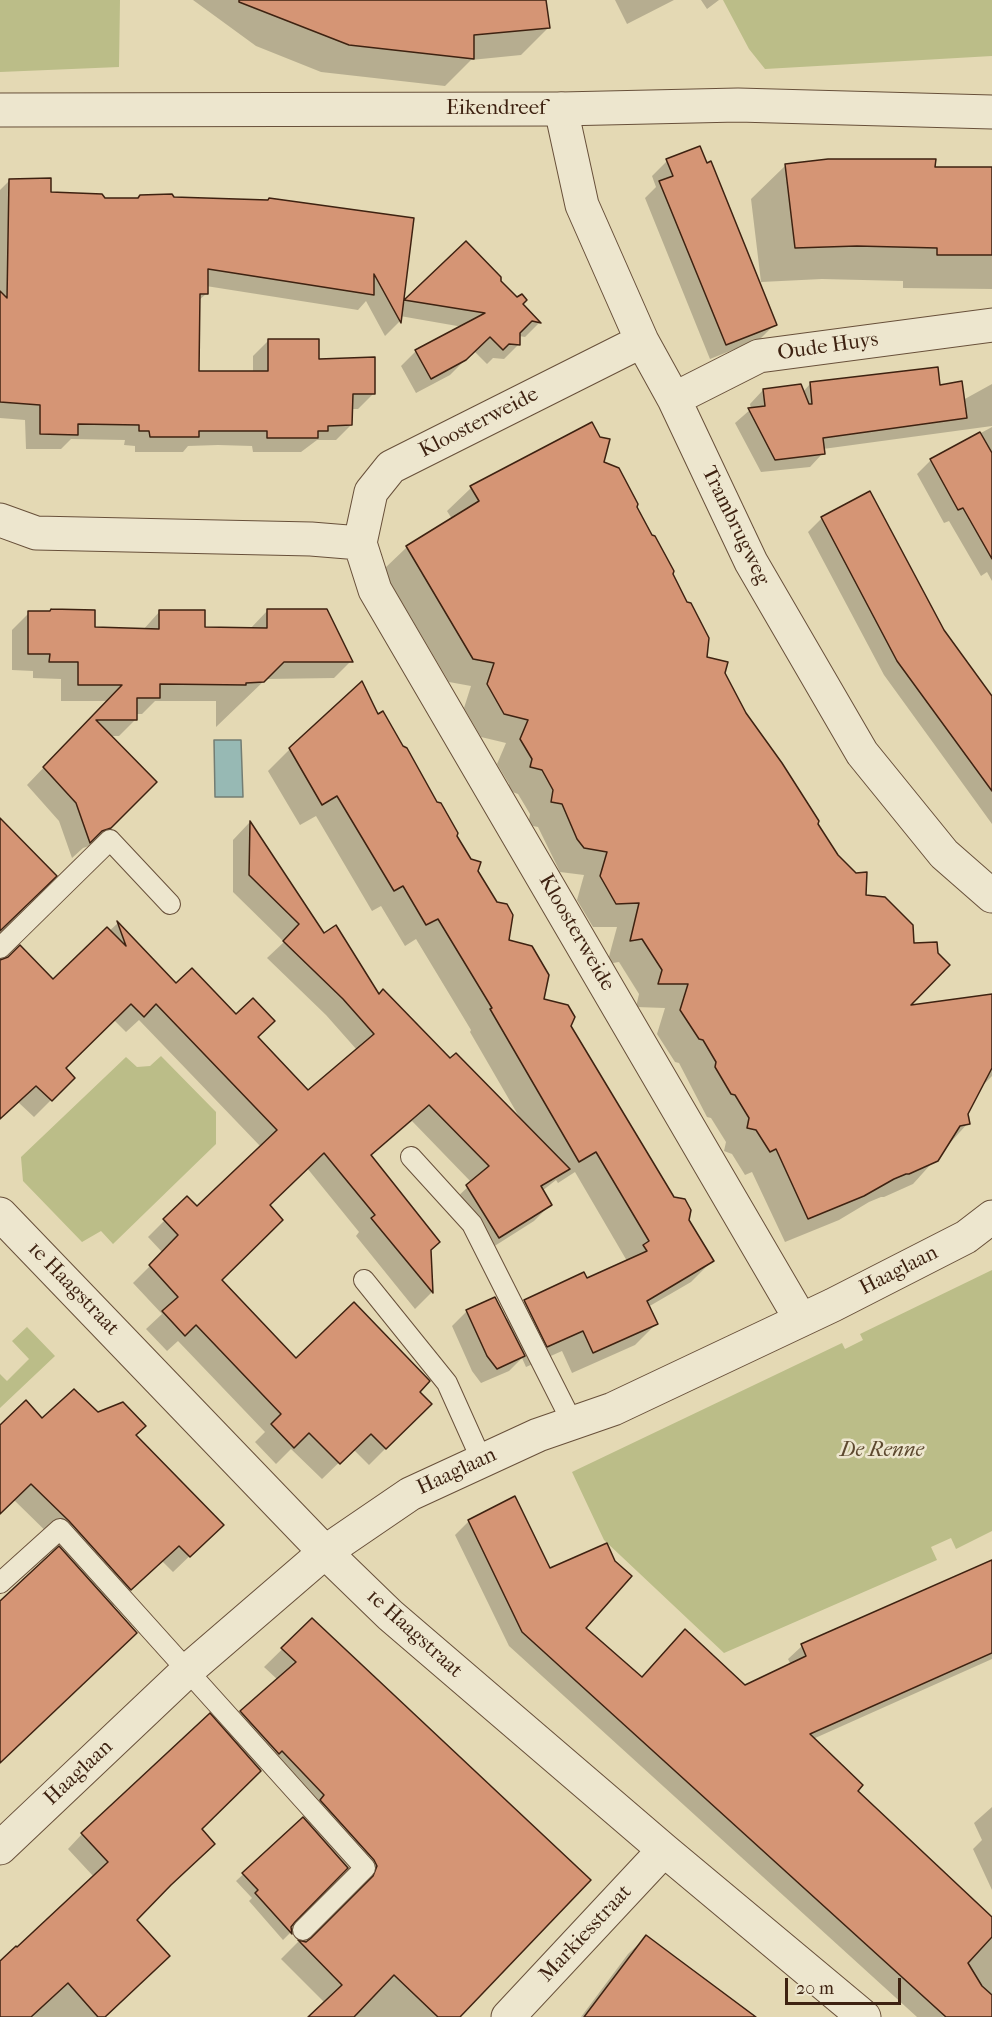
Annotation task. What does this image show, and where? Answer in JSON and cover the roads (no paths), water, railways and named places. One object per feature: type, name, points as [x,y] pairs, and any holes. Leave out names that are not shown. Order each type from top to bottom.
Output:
[{"type":"street","name":"Eikendreef","points":[[0,110],[561,109],[738,105],[992,112]]},
{"type":"street","name":"Trambrugweg","points":[[561,109],[582,205],[642,341],[674,399],[751,562],[862,753],[944,854],[992,896]]},
{"type":"street","name":"Oude Huys","points":[[674,399],[759,356],[992,325]]},
{"type":"street","name":"Kloosterweide","points":[[642,341],[391,467],[371,492],[360,543],[375,590],[801,1320]]},
{"type":"street","points":[[0,520],[36,533],[311,539],[360,543]]},
{"type":"street","name":"1e Haagstraat","points":[[0,1214],[325,1552],[399,1623],[664,1850],[864,2017]]},
{"type":"street","name":"Haaglaan","points":[[0,1848],[188,1670],[325,1552],[410,1494],[538,1435],[614,1409],[801,1320],[966,1237],[992,1216]]},
{"type":"street","name":"Markiesstraat","points":[[508,2017],[664,1850]]},
{"type":"lane","points":[[0,948],[110,840],[170,904]]},
{"type":"lane","points":[[411,1157],[472,1224],[572,1422]]},
{"type":"lane","points":[[364,1280],[447,1383],[482,1461]]},
{"type":"lane","points":[[0,1583],[60,1529],[365,1868],[303,1930]]},
{"type":"water","points":[[214,740],[241,740],[243,797],[215,797]]},
{"type":"park label","name":"De Renne","points":[[882,1451]]}]
